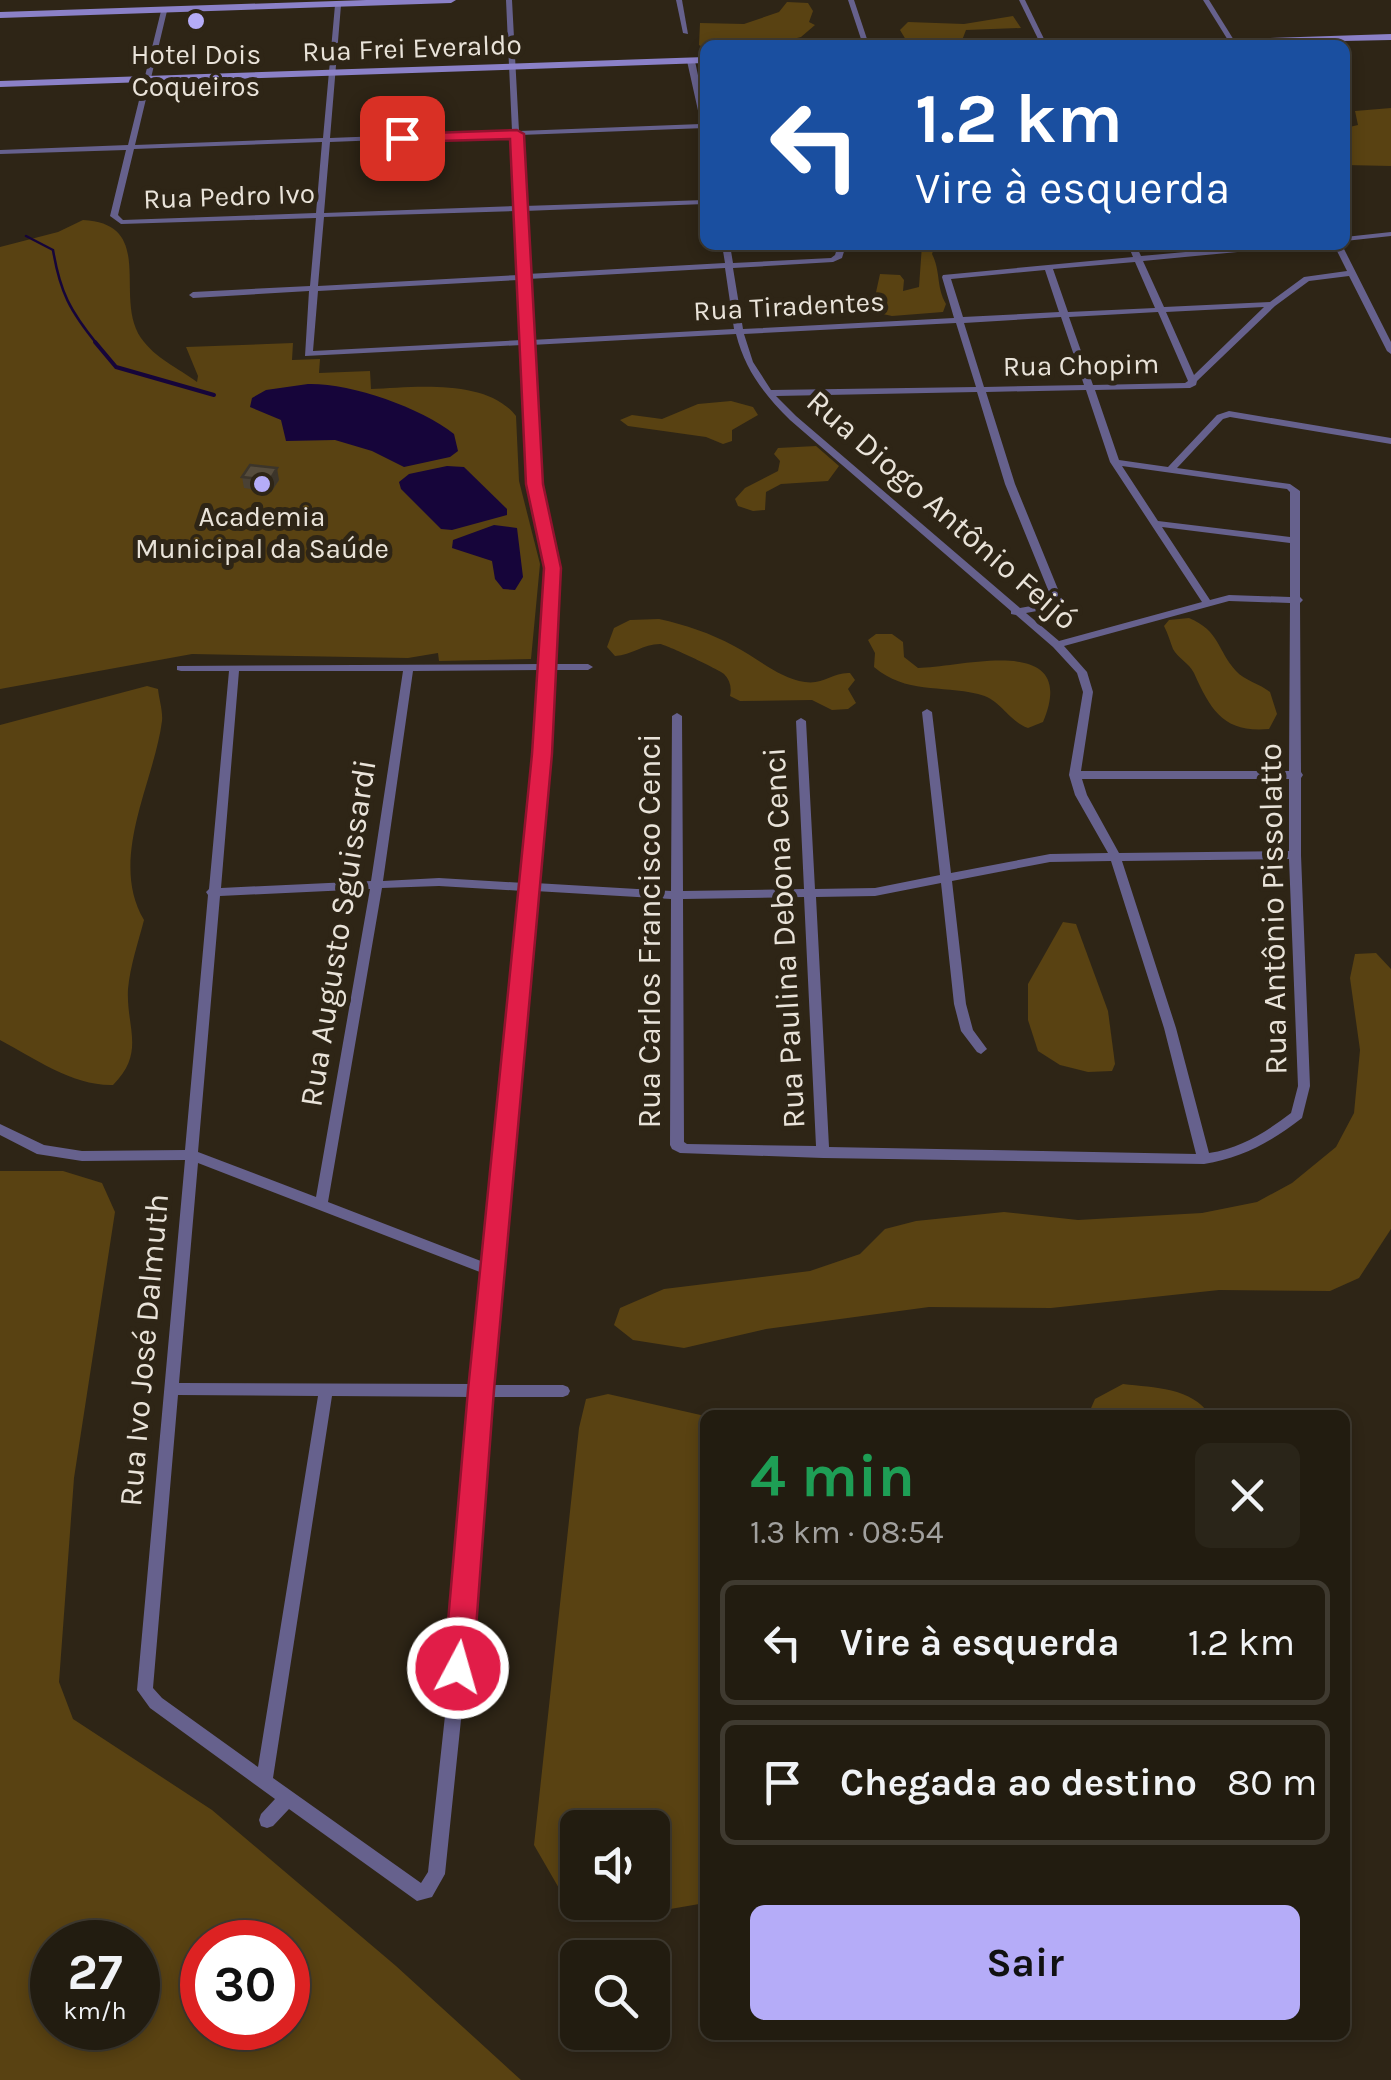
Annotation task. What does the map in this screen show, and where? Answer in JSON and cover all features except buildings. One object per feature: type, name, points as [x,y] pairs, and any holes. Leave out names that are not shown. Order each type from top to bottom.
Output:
[{"type":"street","points":[[0,12],[451,0]]},
{"type":"street","points":[[481,1390],[529,886],[552,568],[534,484],[510,0]]},
{"type":"street","points":[[680,0],[686,33]]},
{"type":"street","points":[[850,0],[864,40]]},
{"type":"street","points":[[1022,0],[1042,40]]},
{"type":"street","points":[[1206,0],[1231,40]]},
{"type":"street","points":[[316,288],[337,2]]},
{"type":"street","points":[[131,148],[165,6]]},
{"type":"street","points":[[1323,40],[1391,37]]},
{"type":"street","name":"Rua Frei Everaldo","points":[[0,84],[700,60]]},
{"type":"street","points":[[691,61],[700,103]]},
{"type":"street","points":[[0,152],[700,126]]},
{"type":"street","name":"Rua Pedro Ivo","points":[[131,148],[115,219],[127,222],[700,202]]},
{"type":"street","points":[[1350,238],[1391,234]]},
{"type":"street","name":"Rua Diogo Antônio Feijó","points":[[727,250],[741,331],[755,374],[770,393],[793,418],[1057,645],[1082,672],[1088,692],[1074,774]]},
{"type":"street","points":[[193,294],[833,260],[841,250]]},
{"type":"street","points":[[1134,250],[1193,383]]},
{"type":"street","points":[[1015,612],[1059,604],[1010,484],[946,277],[1214,250]]},
{"type":"street","points":[[1340,250],[1391,351]]},
{"type":"street","points":[[1048,268],[1115,462],[1207,603]]},
{"type":"street","name":"Rua Chopim","points":[[770,393],[980,388],[1091,390],[1193,383],[1272,304],[1307,279],[1351,273]]},
{"type":"street","name":"Rua Tiradentes","points":[[316,288],[308,354],[1272,304]]},
{"type":"street","points":[[1115,462],[1170,470],[1220,416],[1229,414],[1391,441]]},
{"type":"street","name":"Rua Antônio Pissolatto","points":[[677,1145],[685,1149],[822,1153],[1204,1159],[1229,1157],[1253,1148],[1298,1115],[1304,1086],[1295,856],[1298,600],[1294,488],[1170,470]]},
{"type":"street","points":[[1153,523],[1296,541]]},
{"type":"street","points":[[1057,645],[1207,603],[1256,598],[1298,600]]},
{"type":"street","points":[[180,668],[588,668]]},
{"type":"street","name":"Rua Ivo José Dalmuth","points":[[234,668],[145,1690],[156,1703],[417,1892],[426,1892],[436,1874],[462,1633],[481,1390]]},
{"type":"street","name":"Rua Augusto Sguissardi","points":[[322,1206],[377,884],[408,669]]},
{"type":"street","points":[[928,712],[960,1004],[966,1031],[981,1048]]},
{"type":"street","name":"Rua Carlos Francisco Cenci","points":[[677,716],[677,1145]]},
{"type":"street","name":"Rua Paulina Debona Cenci","points":[[801,720],[822,1153]]},
{"type":"street","points":[[1204,1159],[1170,1028],[1115,856],[1074,774],[1297,775]]},
{"type":"street","points":[[212,892],[377,884],[529,886],[674,895],[875,892],[1050,858],[1295,856]]},
{"type":"street","points":[[0,1130],[42,1150],[82,1156],[192,1155],[495,1272]]},
{"type":"street","points":[[170,1389],[563,1390]]},
{"type":"street","points":[[264,1782],[326,1390]]},
{"type":"street","points":[[268,1820],[288,1798]]},
{"type":"shaded area","points":[[787,2],[808,3],[813,11],[809,22],[815,25],[801,37],[789,40],[700,40],[699,45],[700,23],[744,24],[779,12]]},
{"type":"shaded area","points":[[1013,16],[1021,28],[966,30],[962,40],[906,40],[900,30],[908,22],[964,24]]},
{"type":"shaded area","points":[[1391,108],[1391,166],[1350,165],[1350,127],[1358,125],[1355,111]]},
{"type":"shaded area","points":[[83,220],[106,225],[119,234],[126,248],[134,321],[141,338],[160,357],[197,382],[186,347],[293,343],[292,360],[320,359],[319,373],[370,371],[371,389],[468,390],[487,395],[516,416],[519,481],[540,564],[531,659],[439,661],[438,653],[408,658],[192,654],[0,689],[0,247],[58,232]]},
{"type":"shaded area","points":[[922,250],[933,250],[946,304],[943,312],[892,316],[878,313],[873,306],[880,274],[900,275],[904,280],[903,291],[919,287]]},
{"type":"shaded area","points":[[308,384],[364,392],[404,406],[454,434],[458,451],[450,457],[404,467],[372,451],[335,440],[286,441],[281,420],[250,407],[252,398],[266,390]]},
{"type":"shaded area","points":[[731,401],[753,407],[758,415],[732,430],[732,441],[723,444],[706,437],[628,426],[620,420],[632,415],[662,419],[698,404]]},
{"type":"shaded area","points":[[816,446],[839,466],[828,481],[781,484],[766,492],[765,510],[738,506],[735,499],[745,488],[778,471],[780,461],[774,454],[778,448]]},
{"type":"shaded area","points":[[447,466],[464,467],[507,509],[507,515],[452,530],[441,529],[401,489],[399,482],[409,474]]},
{"type":"shaded area","points":[[494,525],[517,528],[523,577],[515,590],[503,589],[495,579],[492,561],[452,548],[453,540]]},
{"type":"shaded area","points":[[1189,618],[1207,629],[1239,674],[1270,692],[1277,714],[1269,729],[1230,723],[1213,708],[1192,669],[1173,649],[1164,626],[1169,620]]},
{"type":"shaded area","points":[[659,619],[716,637],[795,680],[817,682],[850,673],[855,680],[848,689],[856,703],[848,709],[832,710],[812,700],[740,701],[730,696],[730,684],[724,674],[672,648],[654,644],[615,656],[607,647],[614,628],[630,620]]},
{"type":"shaded area","points":[[876,634],[892,634],[903,642],[904,657],[918,668],[986,661],[1031,665],[1045,675],[1050,694],[1043,722],[1028,728],[986,697],[911,685],[886,676],[874,667],[875,653],[868,640]]},
{"type":"shaded area","points":[[147,686],[158,689],[162,721],[132,847],[130,872],[144,920],[128,989],[132,1050],[129,1062],[113,1085],[98,1084],[54,1070],[0,1040],[0,725]]},
{"type":"shaded area","points":[[1063,922],[1076,924],[1108,1011],[1115,1064],[1112,1071],[1088,1072],[1060,1065],[1038,1051],[1028,1020],[1028,984]]},
{"type":"shaded area","points":[[1376,953],[1391,969],[1391,1229],[1359,1278],[1330,1291],[1219,1290],[1051,1308],[929,1307],[766,1329],[684,1348],[633,1340],[614,1325],[620,1308],[664,1289],[810,1271],[860,1254],[885,1229],[916,1221],[1004,1212],[1078,1220],[1202,1213],[1257,1202],[1292,1183],[1336,1147],[1354,1113],[1360,1050],[1350,978],[1355,954]]},
{"type":"shaded area","points":[[0,1171],[63,1171],[102,1183],[115,1212],[74,1478],[59,1682],[73,1719],[212,1810],[396,1966],[521,2080],[0,2080]]},
{"type":"shaded area","points":[[1123,1384],[1183,1394],[1206,1410],[1090,1410],[1095,1399]]},
{"type":"shaded area","points":[[608,1394],[700,1415],[700,1904],[670,1909],[670,1810],[560,1810],[560,1890],[534,1845],[579,1428],[586,1399]]},
{"type":"waterway","points":[[26,236],[53,250],[68,300],[97,344]]},
{"type":"waterway","points":[[95,342],[116,367],[214,395]]},
{"type":"place","name":"Hotel Dois Coqueiros","points":[[196,21]]},
{"type":"place","name":"Academia Municipal da Saúde","points":[[262,484]]},
{"type":"route","points":[[402,138],[517,134],[534,484],[552,568],[542,754],[458,1668]]}]
